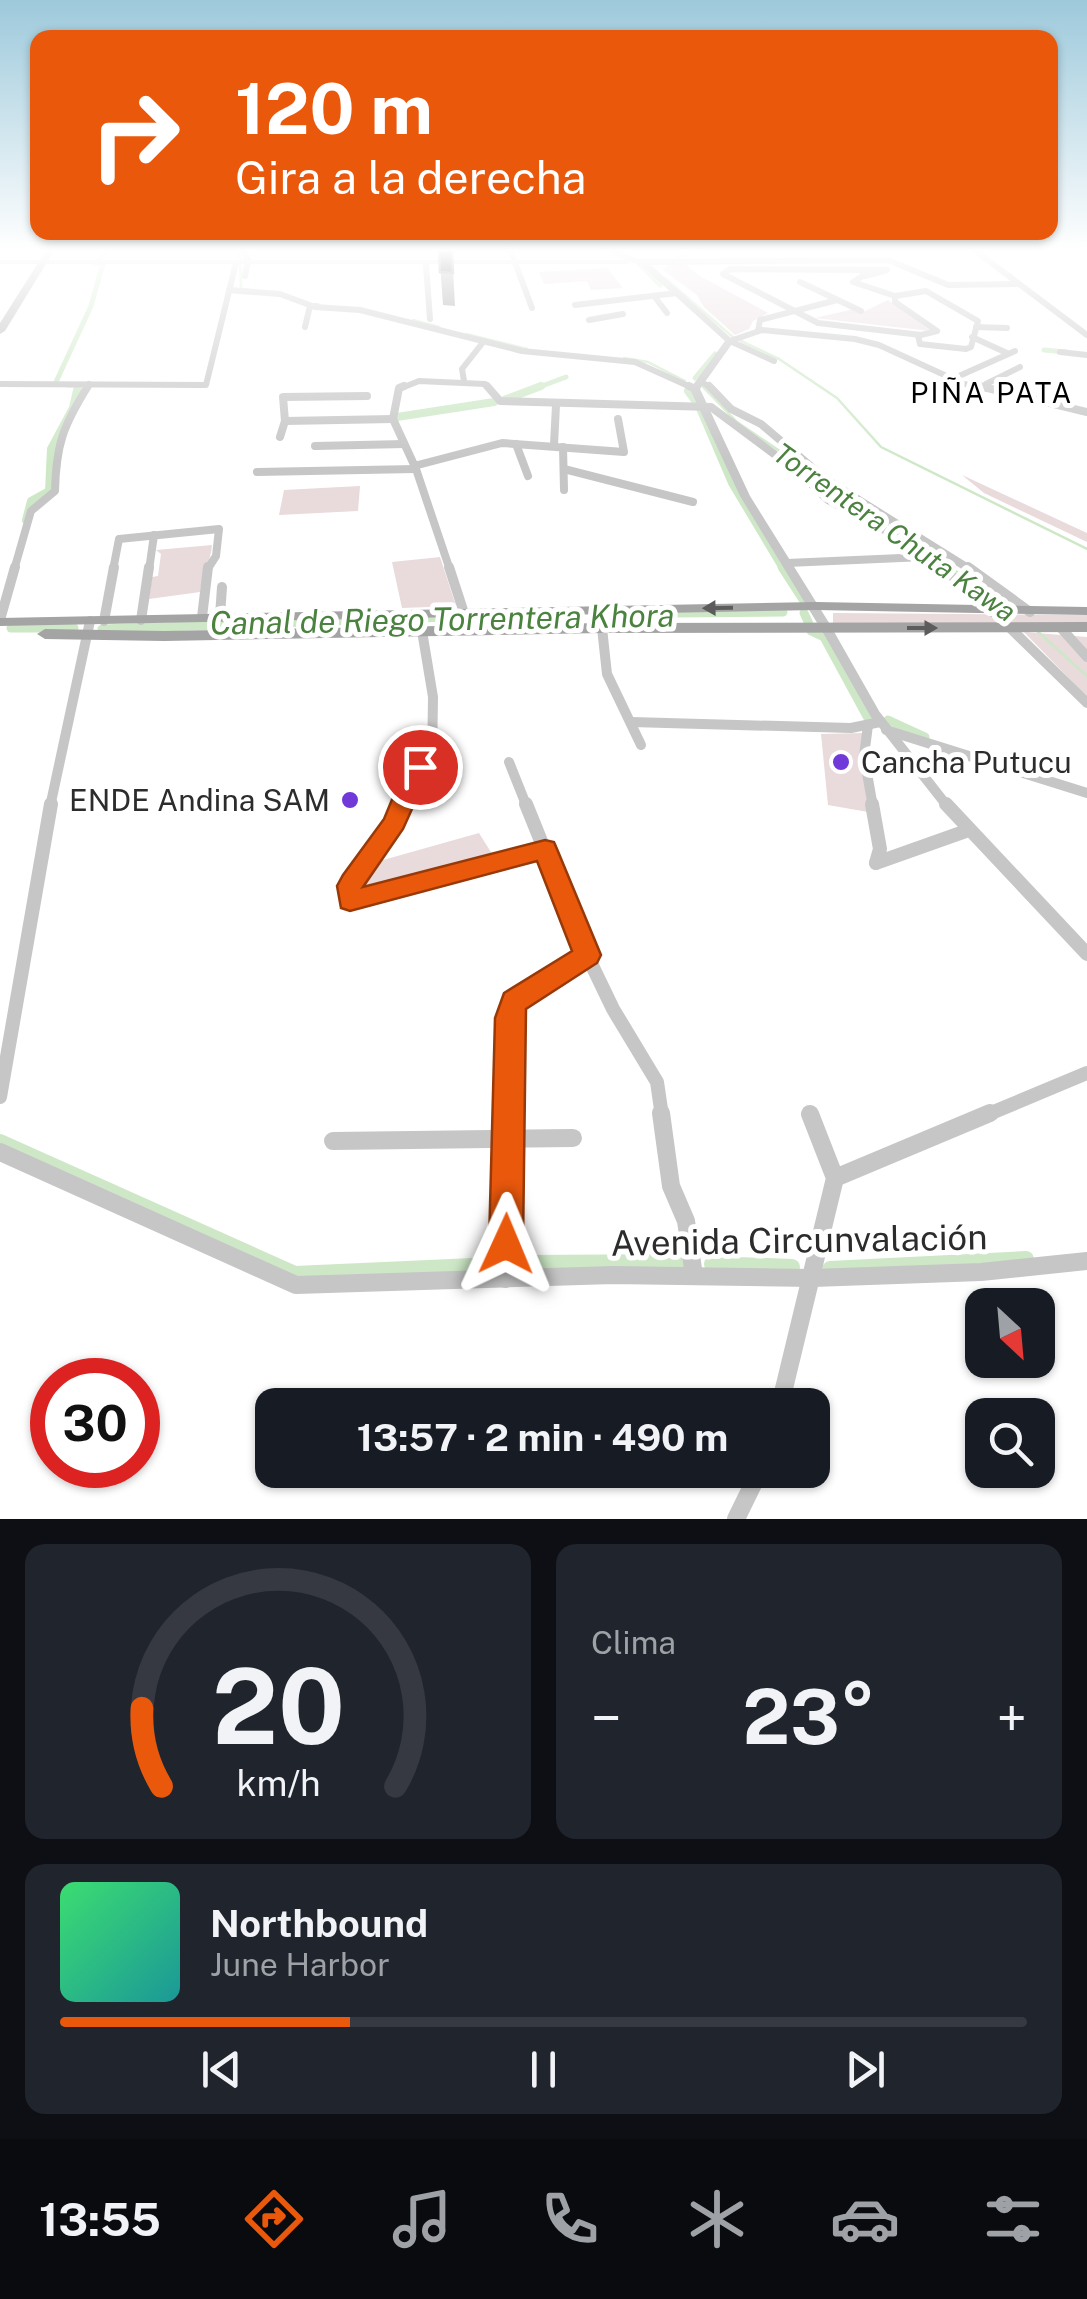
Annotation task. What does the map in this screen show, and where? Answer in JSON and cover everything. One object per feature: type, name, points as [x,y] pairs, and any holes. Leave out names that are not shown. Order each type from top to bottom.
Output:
[{"type":"main road","points":[[0,634],[202,616],[816,606],[995,612],[1053,628],[1087,627]]},
{"type":"main road","points":[[1,617],[94,626],[422,631],[825,626],[1022,620],[1087,611]]},
{"type":"street","points":[[0,384],[206,385],[224,320]]},
{"type":"street","points":[[305,327],[307,320]]},
{"type":"street","points":[[400,320],[584,360],[636,360],[720,394],[728,406],[760,424],[827,480],[932,542],[1022,620],[1087,704]]},
{"type":"street","points":[[433,320],[499,338],[488,342],[462,369],[464,381]]},
{"type":"street","points":[[709,320],[733,340],[774,361]]},
{"type":"street","points":[[760,330],[768,320]]},
{"type":"street","points":[[812,320],[918,335],[936,331],[920,320]]},
{"type":"street","points":[[918,335],[918,342],[926,345],[966,349],[976,320]]},
{"type":"street","points":[[1066,320],[1087,336]]},
{"type":"street","points":[[976,328],[1007,328]]},
{"type":"street","points":[[697,385],[733,340],[760,330],[878,345],[951,379],[1085,414]]},
{"type":"street","points":[[959,376],[1009,353],[972,340]]},
{"type":"street","points":[[1060,352],[1087,354]]},
{"type":"street","points":[[985,388],[1020,367]]},
{"type":"street","points":[[463,610],[415,468],[393,418],[400,388],[419,381],[485,384],[500,402],[706,406],[801,474],[828,500],[872,522],[987,601],[995,612]]},
{"type":"street","points":[[1,617],[31,510],[56,491],[56,455],[63,426],[90,384]]},
{"type":"street","points":[[697,385],[712,429],[745,496],[816,606],[878,726],[969,830],[1087,954]]},
{"type":"street","points":[[280,437],[285,421],[284,397],[367,396]]},
{"type":"street","points":[[556,405],[564,490]]},
{"type":"street","points":[[285,421],[393,418]]},
{"type":"street","points":[[257,472],[415,468],[502,443],[624,452],[618,419]]},
{"type":"street","points":[[316,446],[404,444]]},
{"type":"street","points":[[516,444],[528,476]]},
{"type":"street","points":[[564,469],[693,502]]},
{"type":"street","points":[[0,1097],[60,751],[119,539],[220,529],[216,556],[206,569],[202,616]]},
{"type":"street","points":[[141,620],[154,535]]},
{"type":"street","points":[[787,563],[924,557]]},
{"type":"street","points":[[220,616],[222,587]]},
{"type":"street","points":[[602,628],[607,674],[641,745]]},
{"type":"street","points":[[1053,628],[1087,656]]},
{"type":"street","points":[[422,631],[433,697],[432,763],[413,774],[395,823],[350,886],[350,901],[545,849]]},
{"type":"street","points":[[631,722],[803,728],[878,726],[1087,793]]},
{"type":"street","points":[[878,726],[864,756],[880,849],[876,862],[969,830]]},
{"type":"street","points":[[509,762],[588,955],[613,1009],[656,1082],[671,1186],[686,1220],[694,1276]]},
{"type":"street","points":[[505,1279],[510,1018],[514,1002],[588,955]]},
{"type":"street","points":[[835,1178],[1087,1073]]},
{"type":"street","points":[[784,1388],[835,1178],[810,1114]]},
{"type":"street","points":[[333,1142],[573,1138]]},
{"type":"street","name":"Avenida Circunvalación","points":[[0,1152],[296,1286],[694,1276],[813,1278],[981,1272],[1087,1261]]},
{"type":"street","points":[[736,1519],[751,1488]]},
{"type":"shaded area","points":[[718,320],[755,320],[749,329],[735,335]]},
{"type":"shaded area","points":[[832,320],[916,320],[931,331]]},
{"type":"shaded area","points":[[962,475],[1087,533],[1087,542],[984,493]]},
{"type":"shaded area","points":[[360,486],[358,511],[279,515],[284,490]]},
{"type":"shaded area","points":[[212,545],[200,592],[149,599],[152,577],[158,576],[161,554],[156,550]]},
{"type":"shaded area","points":[[440,557],[456,606],[402,608],[392,562]]},
{"type":"shaded area","points":[[833,613],[1087,615],[1087,626],[833,623]]},
{"type":"shaded area","points":[[1024,632],[1087,637],[1087,697]]},
{"type":"shaded area","points":[[863,733],[868,812],[828,805],[821,734]]},
{"type":"shaded area","points":[[479,833],[494,857],[363,892],[358,889],[358,876],[369,864]]},
{"type":"waterway","name":"Canal de Riego Torrentera Khora","points":[[56,382],[85,320]]},
{"type":"waterway","points":[[413,320],[439,327]]},
{"type":"waterway","points":[[713,320],[734,338]]},
{"type":"waterway","points":[[466,334],[527,349]]},
{"type":"waterway","points":[[741,341],[779,359],[837,398],[881,447],[1087,549]]},
{"type":"waterway","name":"Canal de Riego Torrentera Khora","points":[[1044,350],[1066,352]]},
{"type":"waterway","points":[[695,378],[715,354]]},
{"type":"waterway","points":[[624,358],[648,362],[685,381]]},
{"type":"waterway","name":"Canal de Riego Torrentera Khora","points":[[534,389],[566,377]]},
{"type":"waterway","name":"Canal de Riego Torrentera Khora","points":[[68,385],[78,385],[77,389]]},
{"type":"waterway","name":"Canal de Riego Torrentera Khora","points":[[26,520],[31,501],[49,491],[51,449],[73,408],[78,386]]},
{"type":"waterway","name":"Canal de Riego Torrentera Khora","points":[[504,400],[541,386]]},
{"type":"waterway","name":"Torrentera Chuta Kawa","points":[[703,387],[737,422],[1007,606]]},
{"type":"waterway","points":[[688,391],[696,402]]},
{"type":"waterway","name":"Canal de Riego Torrentera Khora","points":[[397,417],[494,402]]},
{"type":"waterway","points":[[699,406],[732,483],[784,570]]},
{"type":"waterway","points":[[782,567],[804,601]]},
{"type":"waterway","name":"Canal de Riego Torrentera Khora","points":[[674,613],[783,612]]},
{"type":"waterway","name":"Canal de Riego Torrentera Khora","points":[[804,613],[809,624]]},
{"type":"waterway","name":"Canal de Riego Torrentera Khora","points":[[489,615],[552,615]]},
{"type":"waterway","name":"Canal de Riego Torrentera Khora","points":[[102,629],[447,617]]},
{"type":"waterway","name":"Canal de Riego Torrentera Khora","points":[[11,628],[74,628]]},
{"type":"waterway","name":"Torrentera Chuta Kawa","points":[[1036,630],[1087,676]]},
{"type":"waterway","name":"Canal de Riego Torrentera Khora","points":[[811,631],[824,637],[868,718]]},
{"type":"waterway","name":"Canal de Riego Torrentera Khora","points":[[888,720],[925,737]]},
{"type":"waterway","name":"Canal de Riego Torrentera Khora","points":[[0,1142],[295,1274],[495,1265]]},
{"type":"waterway","name":"Canal de Riego Torrentera Khora","points":[[830,1269],[1026,1259]]},
{"type":"waterway","name":"Canal de Riego Torrentera Khora","points":[[524,1263],[682,1262]]},
{"type":"waterway","name":"Canal de Riego Torrentera Khora","points":[[712,1264],[792,1267]]},
{"type":"place","name":"Cancha Putucu","points":[[841,762]]},
{"type":"place","name":"ENDE Andina SAM","points":[[350,800]]},
{"type":"district","name":"PIÑA PATA","points":[[992,392]]},
{"type":"route","points":[[420,767],[413,774],[395,823],[355,875],[350,901],[545,849],[588,955],[514,1002],[510,1018],[506,1244]]}]
